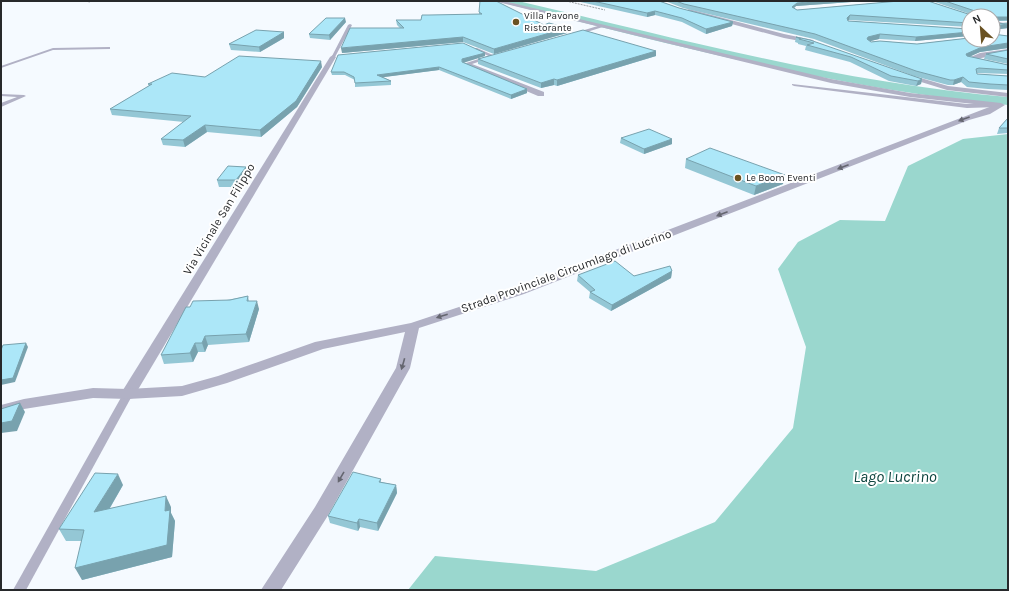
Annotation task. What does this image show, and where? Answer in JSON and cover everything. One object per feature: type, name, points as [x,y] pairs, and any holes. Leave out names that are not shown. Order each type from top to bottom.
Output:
[{"type":"street","points":[[498,1],[831,81],[910,95],[1004,106]]},
{"type":"street","points":[[680,10],[818,44]]},
{"type":"street","points":[[566,36],[603,26]]},
{"type":"street","points":[[1008,51],[980,55],[969,59],[1008,68]]},
{"type":"street","points":[[496,55],[466,64],[541,94]]},
{"type":"street","name":"Via Vicinale San Filippo","points":[[128,394],[335,57]]},
{"type":"street","points":[[897,73],[947,88],[1008,94]]},
{"type":"street","name":"Strada Provinciale Circumlago di Lucrino","points":[[1,410],[24,404],[93,393],[128,394],[182,391],[222,380],[320,345],[413,326],[527,288],[1004,106]]},
{"type":"street","points":[[268,590],[321,512],[403,368],[413,326]]},
{"type":"lane","points":[[335,57],[350,25]]},
{"type":"lane","points":[[469,46],[496,55]]},
{"type":"lane","points":[[1,67],[53,49],[109,48]]},
{"type":"lane","points":[[794,85],[967,106],[1004,106]]},
{"type":"lane","points":[[1,95],[24,96],[1,106]]},
{"type":"lane","points":[[19,590],[128,394]]},
{"type":"path","points":[[85,1],[90,2]]},
{"type":"path","points":[[566,1],[605,10]]},
{"type":"water","name":"Lago Lucrino","points":[[1008,134],[1008,590],[408,590],[435,556],[596,571],[715,522],[793,428],[806,347],[778,269],[798,242],[840,220],[885,221],[908,166],[963,139]]},
{"type":"building","points":[[480,1],[496,1],[544,25],[549,23],[567,28],[494,49],[463,37],[341,48],[350,28],[404,28],[396,20],[421,20],[422,15],[482,14],[479,12]]},
{"type":"building","points":[[593,1],[659,1],[679,8],[733,22],[706,29],[682,18],[655,11],[647,13]]},
{"type":"building","points":[[676,1],[818,1],[797,3],[792,7],[797,10],[899,1],[928,1],[961,12],[961,22],[850,15],[847,18],[848,21],[961,28],[961,33],[916,37],[880,34],[868,37],[867,39],[871,42],[880,41],[917,44],[961,39],[961,48],[980,48],[966,54],[967,56],[1008,65],[1008,70],[976,69],[977,74],[1008,76],[1008,85],[969,82],[963,77],[950,80],[916,71],[815,34]]},
{"type":"building","points":[[945,1],[1008,1],[1008,17],[1001,17],[1001,8],[966,8]]},
{"type":"building","points":[[326,18],[345,18],[329,35],[309,34]]},
{"type":"building","points":[[256,30],[284,32],[259,47],[229,44]]},
{"type":"building","points":[[583,30],[656,51],[557,80],[554,79],[541,83],[478,59]]},
{"type":"building","points":[[1001,35],[1008,36],[1008,43],[1001,44]]},
{"type":"building","points":[[796,37],[810,40],[922,79],[918,81],[891,76],[851,57],[807,45],[814,43]]},
{"type":"building","points":[[463,43],[485,53],[462,59],[462,62],[527,89],[511,95],[439,67],[377,75],[391,81],[355,83],[354,77],[344,72],[331,72],[338,55]]},
{"type":"building","points":[[1008,50],[1008,59],[986,54]]},
{"type":"building","points":[[239,56],[321,61],[296,101],[260,130],[205,125],[183,140],[161,139],[191,116],[110,109],[152,84],[148,84],[172,73],[205,77]]},
{"type":"building","points":[[1008,118],[1008,128],[999,128]]},
{"type":"building","points":[[649,129],[672,139],[644,149],[621,138]]},
{"type":"building","points":[[710,148],[785,175],[756,186],[686,159]]},
{"type":"building","points":[[228,166],[246,167],[236,180],[217,180]]},
{"type":"building","points":[[615,261],[634,276],[670,266],[672,271],[612,305],[590,292],[595,290],[578,275]]},
{"type":"building","points":[[248,296],[247,301],[257,301],[246,334],[205,336],[202,343],[195,343],[190,353],[161,355],[186,307],[190,307],[193,301],[230,300]]},
{"type":"building","points":[[26,343],[13,378],[1,380],[1,350],[3,345]]},
{"type":"building","points":[[20,403],[12,421],[1,423],[1,409]]},
{"type":"building","points":[[353,472],[381,479],[379,482],[396,485],[377,523],[359,519],[357,523],[328,516]]},
{"type":"building","points":[[95,473],[118,474],[94,512],[166,496],[165,511],[170,510],[167,545],[75,568],[84,530],[59,529]]},
{"type":"waterway","points":[[507,1],[702,48],[850,79],[968,97],[1008,101]]},
{"type":"place","name":"Villa Pavone Ristorante","points":[[516,22]]},
{"type":"place","name":"Le Boom Eventi","points":[[738,178]]}]
